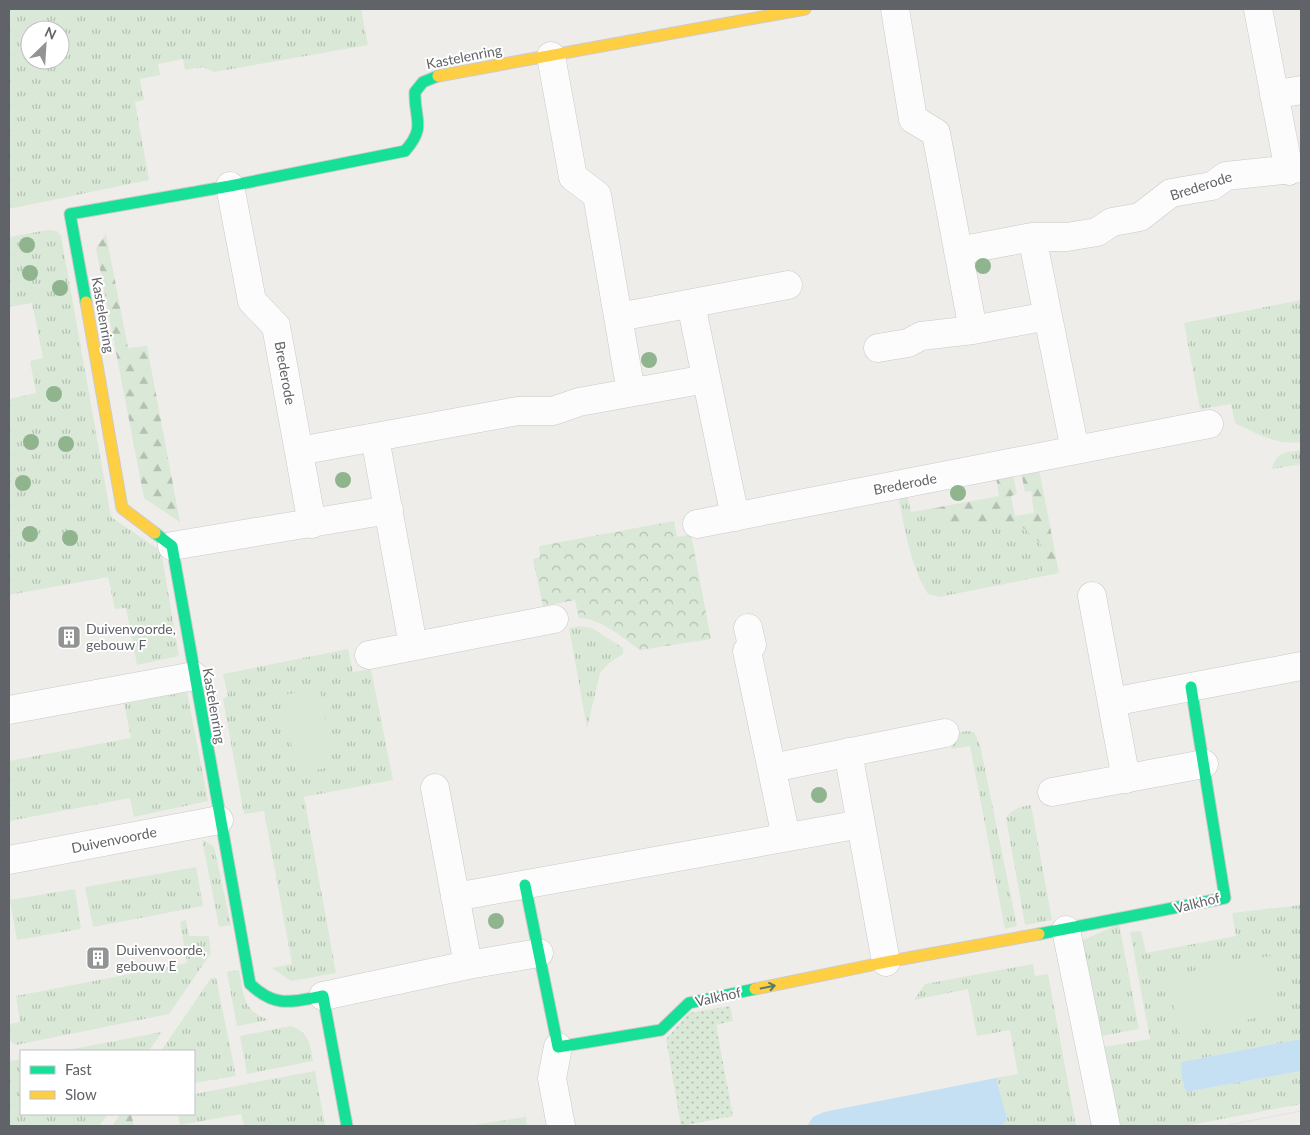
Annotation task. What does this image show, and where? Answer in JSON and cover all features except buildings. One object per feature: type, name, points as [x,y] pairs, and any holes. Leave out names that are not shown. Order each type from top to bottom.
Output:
[{"type":"street","name":"Kastelenring","points":[[323,996],[280,1003],[262,997],[250,984],[219,820],[172,546],[122,508],[70,214],[230,186],[405,151],[414,142],[419,127],[414,101],[415,91],[420,82],[433,77],[805,9]]},
{"type":"street","points":[[895,9],[913,119],[936,133],[973,330]]},
{"type":"street","name":"Brederode","points":[[958,251],[1032,237],[1067,237],[1096,232],[1112,222],[1140,217],[1171,193],[1212,186],[1226,176],[1295,170],[1274,95],[1258,9]]},
{"type":"street","points":[[551,56],[573,177],[597,195],[631,392]]},
{"type":"street","points":[[1274,95],[1301,90]]},
{"type":"street","name":"Brederode","points":[[230,186],[252,301],[276,326],[312,524]]},
{"type":"street","points":[[1032,237],[1075,450]]},
{"type":"street","points":[[619,317],[788,284]]},
{"type":"street","points":[[692,304],[735,517]]},
{"type":"street","points":[[878,348],[908,343],[921,336],[973,330],[1048,316]]},
{"type":"street","points":[[299,451],[518,410],[552,411],[579,402],[706,379]]},
{"type":"street","name":"Brederode","points":[[697,524],[1209,424]]},
{"type":"street","points":[[375,438],[413,645]]},
{"type":"street","points":[[172,546],[389,510]]},
{"type":"street","points":[[1092,596],[1126,779]]},
{"type":"street","points":[[369,655],[554,618]]},
{"type":"street","points":[[748,628],[752,645],[747,651],[786,837]]},
{"type":"street","points":[[1112,702],[1301,666]]},
{"type":"street","points":[[9,710],[194,676]]},
{"type":"street","name":"Valkhof","points":[[558,1047],[661,1030],[689,1003],[886,962],[1066,930],[1225,898],[1191,687]]},
{"type":"street","points":[[772,768],[945,733]]},
{"type":"street","points":[[848,752],[886,962]]},
{"type":"street","points":[[1052,792],[1204,764]]},
{"type":"street","points":[[435,788],[468,965]]},
{"type":"street","name":"Duivenvoorde","points":[[9,860],[219,820]]},
{"type":"street","points":[[455,897],[861,824]]},
{"type":"street","points":[[525,885],[558,1047],[552,1078],[561,1126]]},
{"type":"street","points":[[1066,930],[1106,1126]]},
{"type":"street","points":[[347,1126],[323,996],[468,965],[539,953]]},
{"type":"green space","points":[[361,9],[368,45],[214,72],[203,67],[185,70],[183,59],[158,64],[160,75],[140,79],[144,100],[135,102],[149,180],[9,209],[9,10]]},
{"type":"green space","points":[[48,230],[57,231],[61,236],[111,517],[161,551],[179,656],[137,665],[126,608],[115,609],[108,577],[9,595],[9,399],[36,393],[30,361],[43,358],[32,303],[9,307],[9,237]]},
{"type":"green space","points":[[106,234],[128,348],[147,346],[180,522],[144,498],[96,248]]},
{"type":"green space","points":[[1301,300],[1301,442],[1275,440],[1259,435],[1235,423],[1231,404],[1200,409],[1184,323]]},
{"type":"green space","points":[[1301,450],[1301,464],[1272,469],[1276,459],[1282,454]]},
{"type":"green space","points":[[1039,469],[1059,573],[1044,576],[1041,544],[1025,529],[1006,523],[946,529],[940,507],[999,496],[996,477],[1013,474],[1017,494],[1011,496],[1015,516],[1034,513],[1031,491],[1025,492],[1021,472]]},
{"type":"green space","points":[[907,494],[911,512],[940,507],[946,529],[1006,523],[1025,529],[1041,544],[1044,576],[939,597],[928,594],[912,559],[903,521],[898,496]]},
{"type":"green space","points":[[674,521],[677,537],[691,534],[711,639],[640,650],[603,625],[595,621],[579,618],[575,600],[543,606],[533,559],[540,557],[539,546]]},
{"type":"green space","points":[[580,626],[592,628],[623,648],[623,654],[609,663],[600,673],[587,728],[569,628]]},
{"type":"green space","points":[[348,649],[353,672],[371,669],[393,780],[304,797],[336,973],[291,981],[272,968],[292,964],[264,811],[244,814],[223,699],[228,696],[223,674]]},
{"type":"green space","points":[[320,689],[333,767],[296,773],[283,695]]},
{"type":"green space","points":[[187,692],[208,801],[134,817],[130,798],[9,821],[9,761],[131,738],[124,704]]},
{"type":"green space","points":[[967,731],[974,732],[980,745],[1017,926],[1005,929],[970,746],[952,749],[949,734]]},
{"type":"green space","points":[[1031,805],[1052,920],[1025,925],[1006,818],[1017,808]]},
{"type":"green space","points":[[202,839],[214,847],[231,925],[219,927]]},
{"type":"green space","points":[[196,867],[203,906],[93,927],[85,887]]},
{"type":"green space","points":[[75,889],[81,929],[17,940],[10,900]]},
{"type":"green space","points":[[1301,905],[1301,1039],[1181,1062],[1186,1092],[1301,1071],[1301,1104],[1184,1126],[1115,1126],[1099,1048],[1150,1039],[1130,932],[1141,931],[1146,953],[1236,936],[1232,913]]},
{"type":"green space","points":[[186,920],[189,936],[209,936],[211,953],[169,1014],[16,1045],[9,1040],[9,1024],[20,1022],[16,996],[187,963],[180,922]]},
{"type":"green space","points":[[1119,924],[1139,1029],[1096,1037],[1081,941]]},
{"type":"green space","points":[[1270,956],[1281,1013],[1179,1033],[1167,976]]},
{"type":"green space","points":[[1033,964],[1035,976],[1048,974],[1076,1126],[1002,1126],[1007,1119],[996,1078],[1018,1074],[1010,1030],[977,1036],[968,989],[914,1000],[925,984]]},
{"type":"green space","points":[[239,970],[244,995],[249,1007],[260,1016],[269,1020],[237,1026],[227,972]]},
{"type":"green space","points":[[211,978],[216,978],[236,1076],[195,1083],[195,1050],[162,1050]]},
{"type":"green space","points":[[730,1006],[733,1021],[716,1025],[733,1116],[681,1126],[666,1039],[689,1013]]},
{"type":"green space","points":[[291,1026],[302,1032],[308,1039],[313,1061],[247,1074],[240,1036]]},
{"type":"green space","points":[[162,1032],[150,1050],[67,1050]]},
{"type":"green space","points":[[20,1059],[20,1115],[107,1115],[99,1126],[9,1126],[9,1061]]},
{"type":"green space","points":[[315,1071],[325,1126],[244,1126],[241,1114],[180,1125],[178,1115],[195,1115],[195,1094]]},
{"type":"green space","points":[[119,1115],[131,1115],[134,1126],[112,1126]]},
{"type":"green space","points":[[526,1117],[527,1126],[466,1126]]},
{"type":"water","points":[[1301,1039],[1301,1071],[1186,1092],[1182,1078],[1181,1062]]},
{"type":"water","points":[[996,1078],[1007,1119],[1002,1126],[807,1126],[813,1117],[824,1112]]},
{"type":"tram line","points":[[1223,1126],[1301,1111]]},
{"type":"traffic: fast","points":[[86,302],[70,214],[230,186],[405,151],[418,129],[415,92],[423,82],[438,76]]},
{"type":"traffic: fast","points":[[155,533],[172,546],[250,984],[267,997],[276,1000],[292,1001],[323,996],[347,1126]]},
{"type":"traffic: fast","points":[[1039,934],[1225,898],[1191,687]]},
{"type":"traffic: fast","points":[[525,885],[558,1047],[661,1030],[689,1003],[755,989]]},
{"type":"traffic: slow","points":[[438,76],[805,9]]},
{"type":"traffic: slow","points":[[86,302],[122,508],[155,533]]},
{"type":"traffic: slow","points":[[755,989],[886,962],[1039,934]]},
{"type":"place","name":"Duivenvoorde, gebouw F","points":[[69,637]]},
{"type":"place","name":"Duivenvoorde, gebouw E","points":[[98,958]]}]
